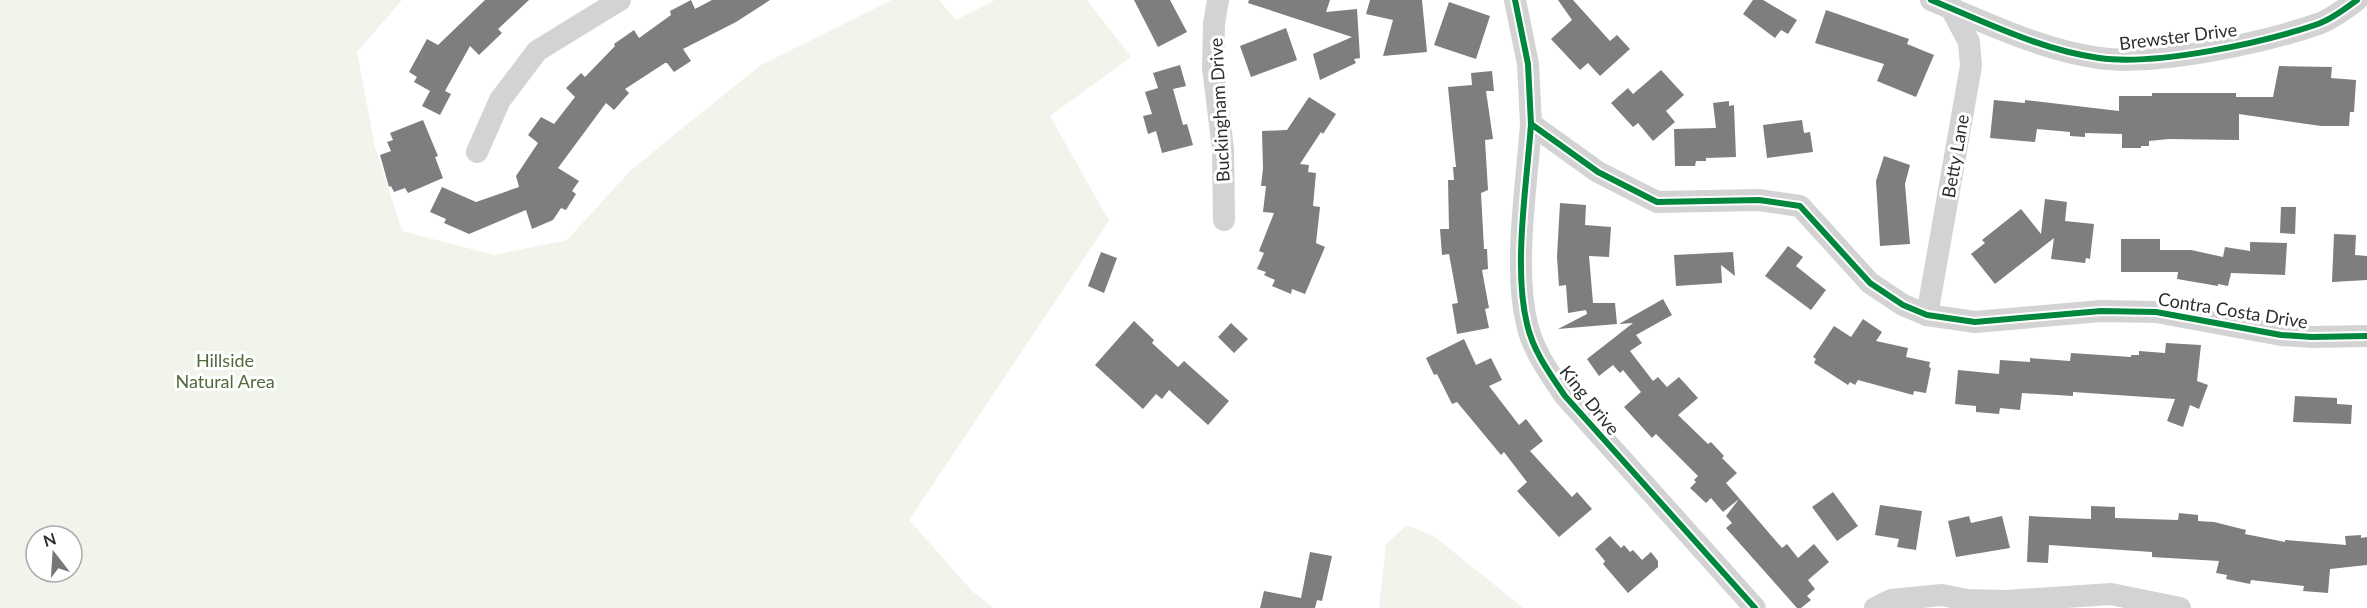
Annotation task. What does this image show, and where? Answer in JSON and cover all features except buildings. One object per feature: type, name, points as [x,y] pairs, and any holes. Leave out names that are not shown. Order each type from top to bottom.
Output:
[{"type":"street","points":[[477,152],[500,100],[537,51],[620,0]]},
{"type":"street","name":"Buckingham Drive","points":[[1218,0],[1213,68],[1223,149],[1224,220]]},
{"type":"street","points":[[1515,0],[1528,64],[1531,124]]},
{"type":"street","name":"Brewster Drive","points":[[1944,3],[2030,40],[2065,51],[2100,58],[2138,59],[2236,45],[2299,29],[2320,23],[2357,0]]},
{"type":"street","name":"Betty Lane","points":[[1927,315],[1971,66],[1969,42],[1944,3]]},
{"type":"street","name":"Contra Costa Drive","points":[[1531,124],[1598,172],[1657,202],[1759,200],[1800,206],[1870,283],[1903,305],[1927,315],[1975,322],[2101,311],[2156,312],[2282,335],[2367,336]]},
{"type":"street","name":"King Drive","points":[[1531,124],[1521,251],[1521,287],[1527,325],[1543,365],[1565,396],[1755,608]]},
{"type":"street","points":[[1888,605],[1942,595],[1967,600],[2006,602],[2111,594],[2180,608]]},
{"type":"green space","name":"Hillside Natural Area","points":[[0,0],[402,0],[357,52],[375,147],[402,231],[494,255],[567,240],[632,169],[761,65],[892,0],[939,0],[956,20],[995,0],[1087,0],[1131,57],[1050,116],[1109,221],[909,520],[973,592],[994,608],[0,608]]},
{"type":"green space","points":[[1407,525],[1435,537],[1523,608],[1379,608],[1386,544]]},
{"type":"cycle path","points":[[1515,0],[1528,64],[1531,124],[1598,172],[1657,202],[1759,200],[1800,206],[1870,283],[1903,305],[1927,315],[1975,322],[2101,311],[2156,312],[2281,335],[2367,336]]},
{"type":"cycle path","points":[[1931,0],[2056,49],[2099,58],[2123,60],[2179,56],[2269,38],[2323,22],[2357,0]]},
{"type":"cycle path","points":[[1531,124],[1522,225],[1521,277],[1527,324],[1533,344],[1565,396],[1755,608]]}]
